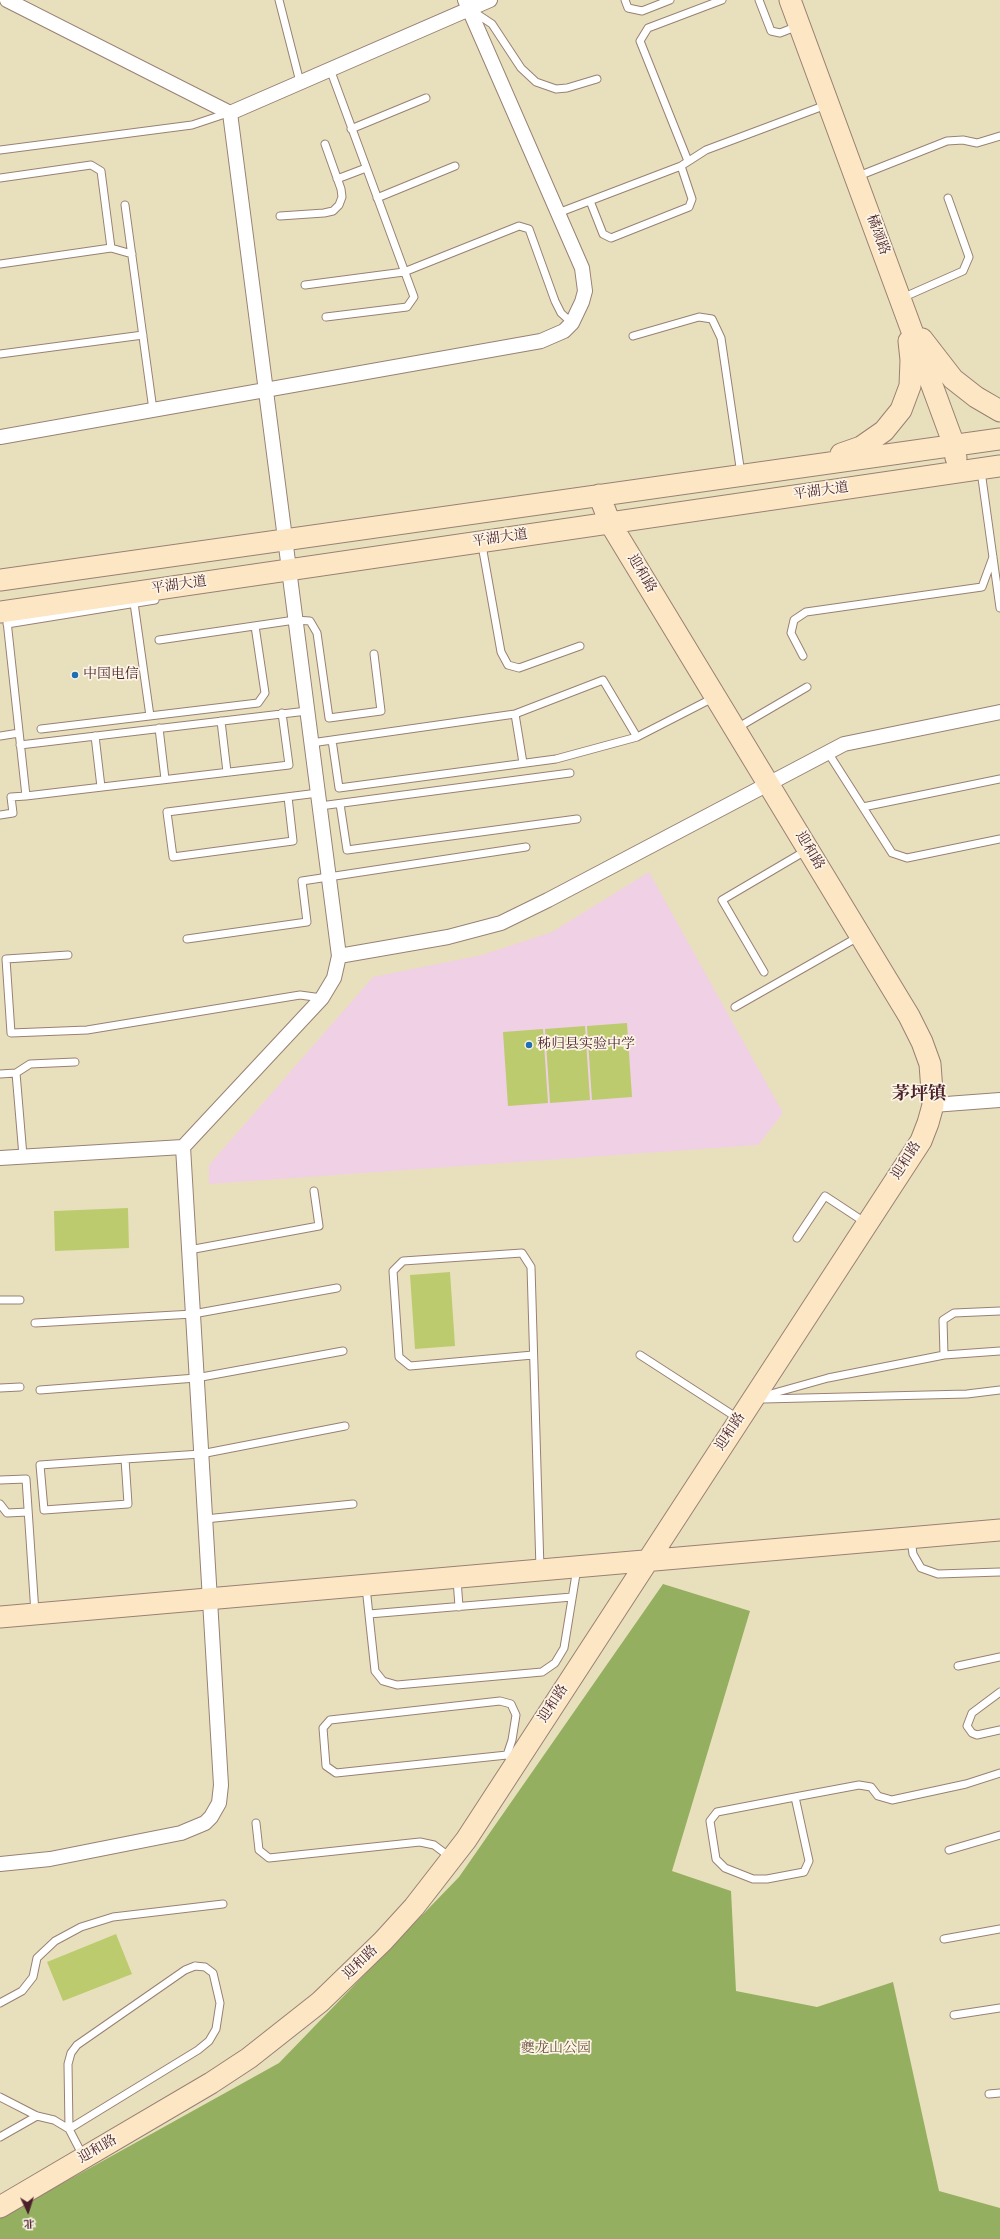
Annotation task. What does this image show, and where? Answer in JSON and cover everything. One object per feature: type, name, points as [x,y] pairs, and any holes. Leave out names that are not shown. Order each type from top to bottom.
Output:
[{"type":"street","points":[[7,0],[230,113]]},
{"type":"street","points":[[230,113],[330,69],[467,4],[490,0]]},
{"type":"street","name":"橘颂路","points":[[790,0],[954,445],[981,474]]},
{"type":"street","points":[[0,437],[541,341],[564,331],[572,322],[582,302],[585,291],[582,268],[467,4]]},
{"type":"street","points":[[0,1158],[182,1147],[322,998],[334,978],[339,956],[230,113]]},
{"type":"street","points":[[901,302],[917,331],[954,379],[976,397],[1000,411]]},
{"type":"street","points":[[802,467],[861,447],[884,431],[901,410],[910,386],[911,360],[901,302]]},
{"type":"street","name":"平湖大道","points":[[0,580],[1000,439]]},
{"type":"street","name":"平湖大道","points":[[4,616],[290,577],[612,527],[981,474]]},
{"type":"street","name":"迎和路","points":[[0,2207],[211,2083],[286,2031],[320,2002],[384,1940],[414,1907],[452,1858],[512,1758],[648,1560],[921,1141],[928,1124],[933,1105],[933,1084],[930,1064],[922,1042],[909,1016],[612,527],[599,496]]},
{"type":"street","points":[[339,956],[448,937],[501,922],[555,897],[827,751],[864,738],[1000,712]]},
{"type":"street","points":[[933,1105],[1000,1100]]},
{"type":"street","points":[[0,1864],[50,1859],[181,1833],[197,1828],[211,1817],[219,1803],[221,1785],[182,1147]]},
{"type":"street","points":[[0,1617],[1000,1530]]},
{"type":"lane","points":[[624,0],[628,8],[642,11],[670,0]]},
{"type":"lane","points":[[688,161],[640,41],[648,28],[722,0]]},
{"type":"lane","points":[[759,0],[771,31],[780,33],[799,26]]},
{"type":"lane","points":[[281,1],[300,82]]},
{"type":"lane","points":[[467,4],[492,24],[521,68],[536,82],[556,89],[567,88],[596,79]]},
{"type":"lane","points":[[326,317],[407,307],[414,297],[330,69]]},
{"type":"lane","points":[[351,128],[426,98]]},
{"type":"lane","points":[[558,213],[681,166],[706,150],[828,104]]},
{"type":"lane","points":[[0,148],[192,125],[230,113]]},
{"type":"lane","points":[[855,177],[947,141],[963,140],[977,143],[1000,136]]},
{"type":"lane","points":[[280,216],[333,211],[339,205],[342,197],[325,144]]},
{"type":"lane","points":[[0,178],[91,165],[101,171],[111,248]]},
{"type":"lane","points":[[377,198],[455,166]]},
{"type":"lane","points":[[590,201],[603,234],[611,238],[689,208],[692,199],[681,166]]},
{"type":"lane","points":[[337,179],[366,168]]},
{"type":"lane","points":[[901,302],[963,271],[969,258],[948,198]]},
{"type":"lane","points":[[125,205],[153,410]]},
{"type":"lane","points":[[305,285],[404,272],[519,226],[529,229],[555,301],[561,313],[572,322]]},
{"type":"lane","points":[[0,264],[111,248],[132,254]]},
{"type":"lane","points":[[633,336],[699,318],[712,319],[721,338],[742,475]]},
{"type":"lane","points":[[0,354],[143,335]]},
{"type":"lane","points":[[981,474],[1000,608]]},
{"type":"lane","points":[[591,534],[612,527],[661,524]]},
{"type":"lane","points":[[483,551],[501,652],[508,665],[519,668],[580,646]]},
{"type":"lane","points":[[803,656],[791,632],[794,620],[806,612],[982,587],[993,558]]},
{"type":"lane","points":[[26,796],[4,616],[134,603],[166,598]]},
{"type":"lane","points":[[134,603],[150,716]]},
{"type":"lane","points":[[159,640],[296,620],[310,621],[317,633],[329,718],[381,711],[374,654]]},
{"type":"lane","points":[[42,729],[258,703],[265,693],[255,626]]},
{"type":"lane","points":[[312,742],[515,714],[603,680],[637,737]]},
{"type":"lane","points":[[735,730],[807,687]]},
{"type":"lane","points":[[332,740],[339,788],[556,759],[637,737],[715,696]]},
{"type":"lane","points":[[20,745],[307,711]]},
{"type":"lane","points":[[0,815],[13,814],[11,797],[288,765],[282,713]]},
{"type":"lane","points":[[515,714],[523,763]]},
{"type":"lane","points":[[221,721],[227,772]]},
{"type":"lane","points":[[159,728],[165,780]]},
{"type":"lane","points":[[0,736],[19,733]]},
{"type":"lane","points":[[95,736],[101,787]]},
{"type":"lane","points":[[827,751],[892,854],[906,858],[1000,839]]},
{"type":"lane","points":[[288,797],[293,841],[173,856],[167,812],[288,797],[340,804],[570,773]]},
{"type":"lane","points":[[863,807],[1000,779]]},
{"type":"lane","points":[[340,804],[347,850],[577,818]]},
{"type":"lane","points":[[187,939],[307,922],[302,881],[526,847]]},
{"type":"lane","points":[[764,972],[722,900],[808,850]]},
{"type":"lane","points":[[735,1007],[860,936]]},
{"type":"lane","points":[[68,955],[6,959],[11,1033],[87,1030],[300,995],[322,998]]},
{"type":"lane","points":[[0,1074],[16,1073],[30,1064],[75,1062]]},
{"type":"lane","points":[[16,1073],[23,1156]]},
{"type":"lane","points":[[189,1250],[319,1226],[314,1191]]},
{"type":"lane","points":[[797,1238],[825,1196],[867,1223]]},
{"type":"lane","points":[[533,1355],[410,1366],[399,1357],[393,1271],[403,1261],[522,1253],[531,1267],[540,1570]]},
{"type":"lane","points":[[36,1323],[192,1314],[337,1288]]},
{"type":"lane","points":[[0,1300],[20,1300]]},
{"type":"lane","points":[[944,1355],[943,1320],[954,1313],[1000,1311]]},
{"type":"lane","points":[[40,1390],[196,1378],[343,1351]]},
{"type":"lane","points":[[752,1399],[828,1378],[944,1355],[1000,1351]]},
{"type":"lane","points":[[640,1355],[740,1419]]},
{"type":"lane","points":[[0,1388],[20,1387]]},
{"type":"lane","points":[[752,1399],[967,1394],[1000,1390]]},
{"type":"lane","points":[[125,1459],[128,1504],[44,1510],[40,1465],[125,1459],[201,1454],[345,1426]]},
{"type":"lane","points":[[0,1480],[26,1479],[35,1613]]},
{"type":"lane","points":[[0,1504],[7,1513],[28,1512]]},
{"type":"lane","points":[[205,1519],[353,1504]]},
{"type":"lane","points":[[911,1537],[913,1554],[921,1568],[938,1574],[1000,1572]]},
{"type":"lane","points":[[366,1585],[374,1671],[383,1680],[397,1685],[542,1672],[555,1663],[564,1648],[577,1566]]},
{"type":"lane","points":[[457,1577],[459,1606]]},
{"type":"lane","points":[[369,1614],[572,1597]]},
{"type":"lane","points":[[958,1666],[1000,1657]]},
{"type":"lane","points":[[1000,1692],[972,1713],[968,1726],[972,1733],[977,1735],[1000,1730]]},
{"type":"lane","points":[[500,1701],[511,1704],[516,1715],[512,1740],[512,1758],[336,1773],[326,1766],[323,1728],[330,1720],[500,1701]]},
{"type":"lane","points":[[795,1797],[809,1861],[804,1872],[767,1879],[753,1879],[725,1868],[716,1859],[710,1821],[717,1812],[795,1797],[859,1785],[871,1787],[878,1796],[892,1800],[966,1784],[1000,1773]]},
{"type":"lane","points":[[256,1823],[259,1850],[269,1858],[420,1842],[434,1845],[452,1858]]},
{"type":"lane","points":[[949,1850],[1000,1835]]},
{"type":"lane","points":[[0,2003],[22,1991],[32,1977],[37,1958],[55,1941],[81,1927],[113,1917],[223,1904]]},
{"type":"lane","points":[[944,1939],[1000,1929]]},
{"type":"lane","points":[[69,2128],[198,2050],[209,2041],[216,2029],[220,2002],[213,1973],[205,1967],[195,1966],[185,1970],[77,2045],[71,2053],[68,2064],[69,2128],[84,2158]]},
{"type":"lane","points":[[954,2015],[1000,2008]]},
{"type":"lane","points":[[989,2094],[1000,2093]]},
{"type":"lane","points":[[0,2097],[37,2116],[54,2120],[69,2128]]},
{"type":"lane","points":[[0,2137],[37,2116]]},
{"type":"shaded area","name":"秭归县实验中学","points":[[649,872],[783,1113],[758,1145],[209,1184],[209,1165],[373,977],[482,955],[552,932]]},
{"type":"green space","points":[[627,1023],[632,1097],[592,1100],[587,1026]]},
{"type":"green space","points":[[585,1026],[590,1100],[550,1103],[545,1029]]},
{"type":"green space","points":[[543,1029],[548,1103],[508,1106],[503,1032]]},
{"type":"green space","points":[[128,1208],[129,1248],[55,1251],[54,1211]]},
{"type":"green space","points":[[450,1272],[455,1346],[415,1349],[410,1275]]},
{"type":"green space","name":"夔龙山公园","points":[[663,1584],[750,1611],[672,1871],[731,1891],[736,1991],[817,2007],[893,1982],[939,2191],[1000,2208],[1000,2239],[0,2239],[0,2218],[279,2063],[459,1877]]},
{"type":"green space","points":[[116,1934],[132,1974],[63,2001],[47,1962]]},
{"type":"place","name":"中国电信","points":[[75,675]]},
{"type":"place","name":"秭归县实验中学","points":[[529,1045]]},
{"type":"district","name":"茅坪镇","points":[[919,1095]]}]
